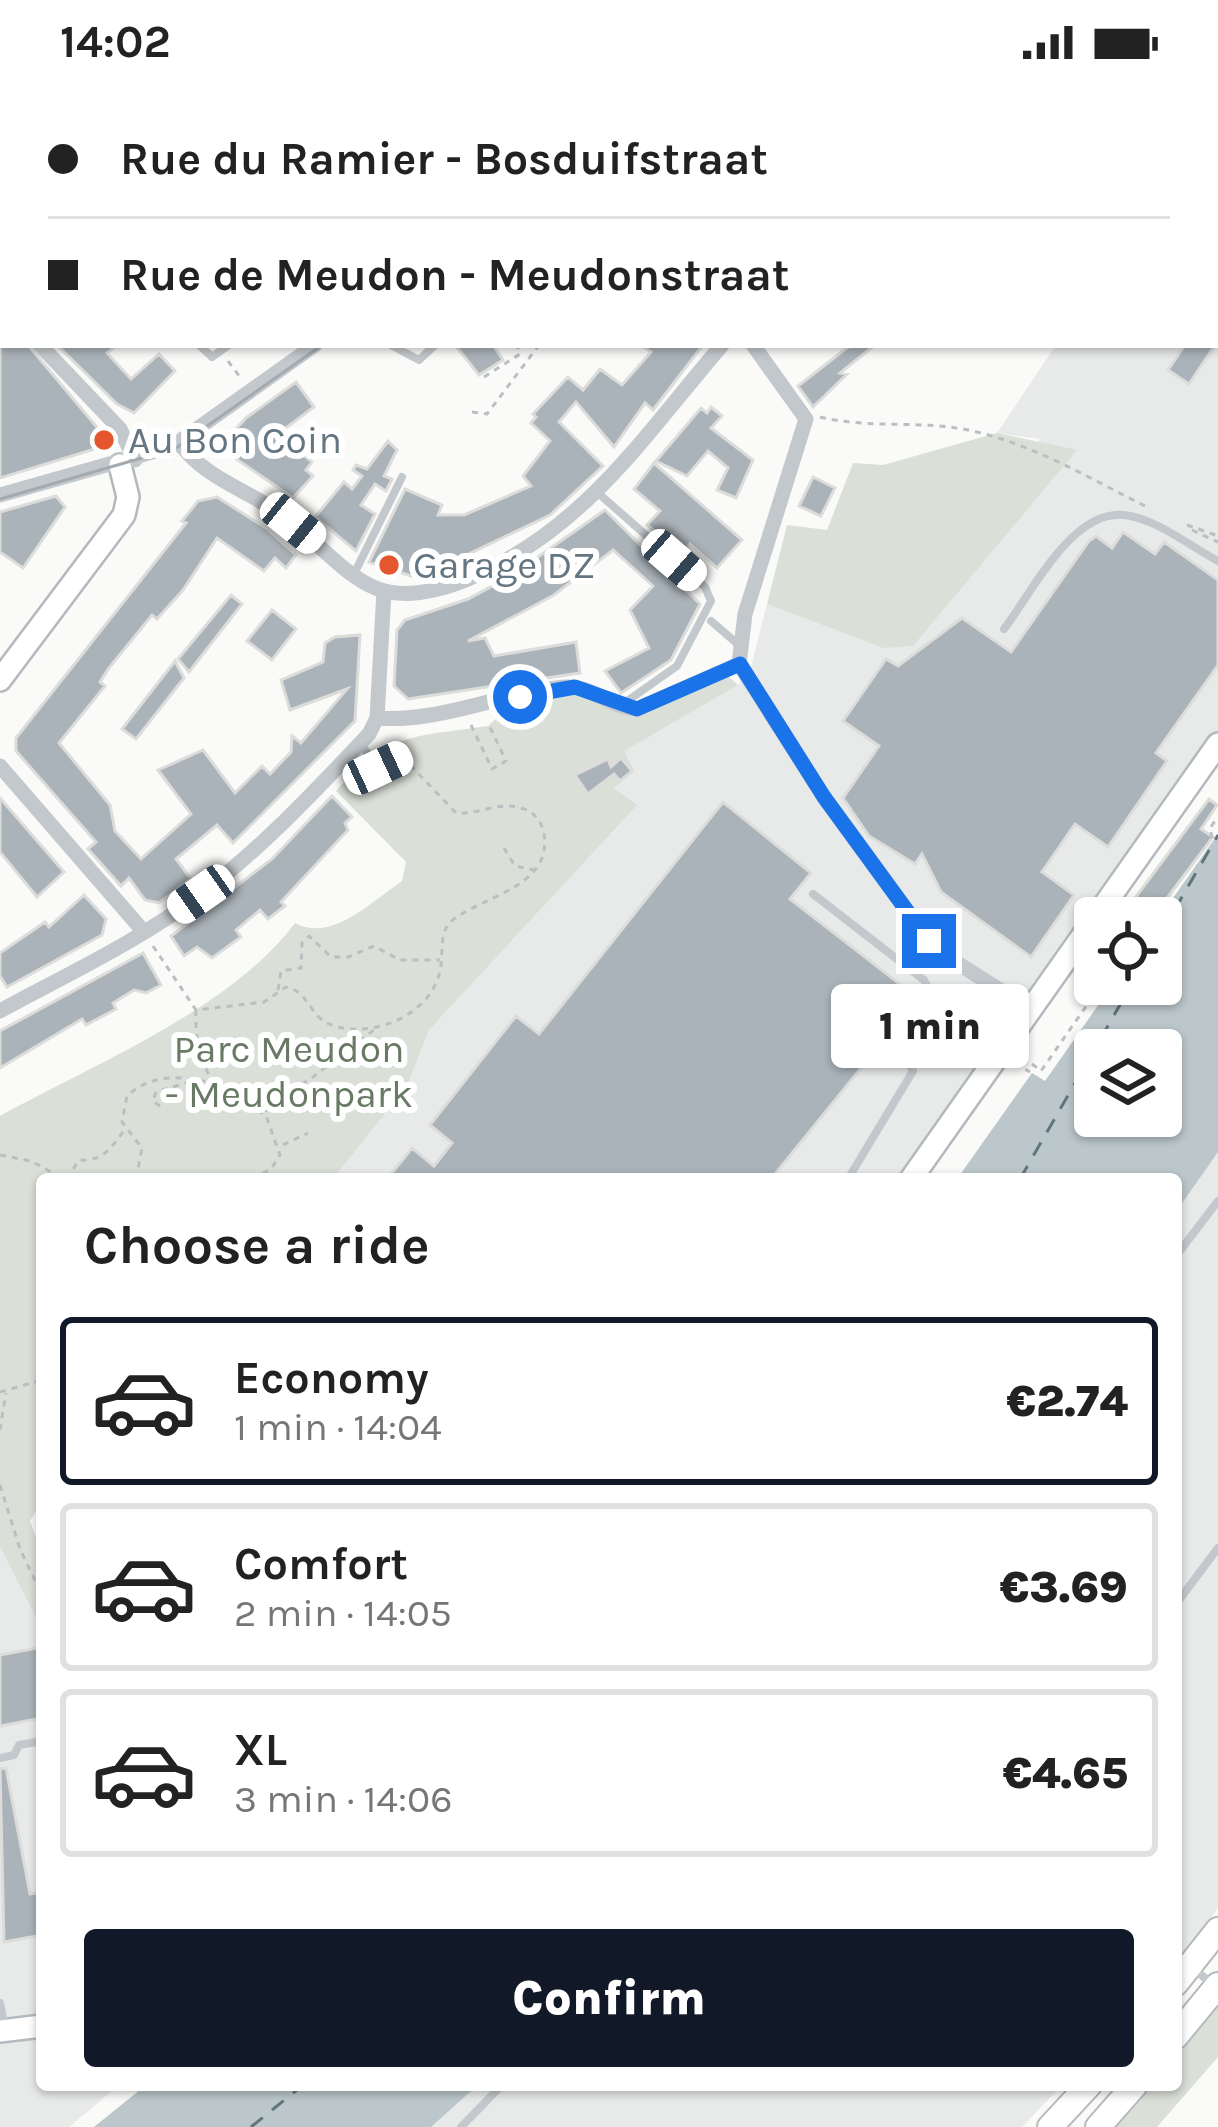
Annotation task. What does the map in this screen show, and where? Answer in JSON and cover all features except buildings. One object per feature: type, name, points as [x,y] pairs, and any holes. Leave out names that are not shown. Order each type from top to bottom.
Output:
[{"type":"main road","points":[[0,680],[124,515],[128,463]]},
{"type":"main road","points":[[915,1173],[1218,744]]},
{"type":"main road","points":[[1182,1967],[1218,1930]]},
{"type":"main road","points":[[1182,2029],[1217,1986]]},
{"type":"main road","points":[[3,2031],[36,2027]]},
{"type":"main road","points":[[1050,2127],[1083,2091]]},
{"type":"main road","points":[[1098,2127],[1130,2091]]},
{"type":"street","points":[[43,348],[120,428],[128,463]]},
{"type":"street","points":[[0,495],[128,463],[179,442],[311,348]]},
{"type":"street","points":[[179,442],[195,463],[277,510],[354,574],[384,590],[434,589],[498,566],[556,531],[598,493],[719,348]]},
{"type":"street","points":[[754,348],[806,418],[751,591],[740,655],[824,797],[935,949],[1030,1009]]},
{"type":"street","points":[[0,1011],[147,938],[241,861],[361,743],[377,718],[384,590]]},
{"type":"street","points":[[377,718],[489,705],[564,687],[586,689],[620,706],[650,705],[740,655]]},
{"type":"street","points":[[0,766],[147,938]]},
{"type":"lane","points":[[396,348],[418,361],[432,348]]},
{"type":"lane","points":[[354,574],[402,477]]},
{"type":"lane","points":[[598,493],[705,587],[711,601],[677,666],[620,706]]},
{"type":"lane","points":[[1004,629],[1073,537],[1104,517],[1142,520],[1218,560]]},
{"type":"lane","points":[[711,621],[740,655]]},
{"type":"lane","points":[[361,743],[378,768],[403,756]]},
{"type":"lane","points":[[812,894],[914,971],[931,992],[929,1006],[900,1049],[913,1071],[852,1173]]},
{"type":"lane","points":[[1182,1248],[1218,1201]]},
{"type":"lane","points":[[1182,1596],[1218,1548]]},
{"type":"lane","points":[[0,1758],[14,1755],[19,1745],[36,1742]]},
{"type":"lane","points":[[1182,1968],[1217,1986]]},
{"type":"lane","points":[[0,2003],[3,2031]]},
{"type":"lane","points":[[461,2127],[496,2091]]},
{"type":"path","points":[[225,348],[245,383]]},
{"type":"path","points":[[518,348],[524,364]]},
{"type":"path","points":[[472,412],[487,414],[536,348]]},
{"type":"path","points":[[484,377],[520,354]]},
{"type":"path","points":[[811,408],[820,417],[858,426],[965,429],[1028,448],[1146,507]]},
{"type":"path","points":[[1185,526],[1218,539]]},
{"type":"path","points":[[471,725],[492,769],[506,761],[488,722]]},
{"type":"path","points":[[278,990],[301,992],[328,1023],[379,1025],[401,1019],[426,1002],[442,960],[448,924],[536,871],[544,857],[544,835],[532,813],[509,805],[469,814],[452,811],[403,756]]},
{"type":"path","points":[[1212,838],[1210,828],[1218,818]]},
{"type":"path","points":[[504,848],[515,866],[536,871]]},
{"type":"path","points":[[196,1010],[264,1002],[278,990],[281,971],[301,968],[301,948],[309,936],[332,957],[374,946],[400,960],[442,960]]},
{"type":"path","points":[[147,938],[196,1010],[196,1053],[216,1084],[237,1106],[265,1113]]},
{"type":"path","points":[[1032,1064],[1041,1071],[1087,1005]]},
{"type":"path","points":[[265,1113],[274,1096],[310,1080],[324,1063],[379,1025]]},
{"type":"path","points":[[1019,1066],[1030,1072]]},
{"type":"path","points":[[137,1173],[142,1148],[126,1127],[121,1108],[133,1090],[177,1076],[216,1084]]},
{"type":"path","points":[[160,1106],[153,1100],[156,1092],[197,1079]]},
{"type":"path","points":[[261,1173],[278,1162],[281,1146],[265,1113]]},
{"type":"path","points":[[70,1173],[79,1160],[93,1161],[110,1150],[126,1127]]},
{"type":"path","points":[[281,1146],[308,1133]]},
{"type":"path","points":[[0,1155],[31,1161],[54,1173]]},
{"type":"path","points":[[0,1430],[3,1392],[36,1383]]},
{"type":"path","points":[[0,1485],[36,1583]]},
{"type":"shaded area","points":[[1054,348],[1218,348],[1218,732],[1101,897],[1074,897],[1074,934],[904,1173],[338,1173],[407,1086],[429,1030],[636,805],[613,787],[623,751],[738,685],[750,671],[767,604],[883,648],[1040,439],[997,433]]},
{"type":"shaded area","points":[[1218,834],[1218,1152],[1182,1203],[1182,1173],[961,1173],[1032,1073],[1045,1081],[1074,1040],[1074,1137],[1182,1137],[1182,1029],[1081,1029],[1098,1005],[1182,1005],[1182,897],[1174,897]]},
{"type":"shaded area","points":[[1218,1152],[1218,1908],[1182,1956],[1182,1203]]},
{"type":"shaded area","points":[[0,1547],[36,1617],[36,2091],[112,2091],[69,2127],[0,2127]]},
{"type":"shaded area","points":[[139,2091],[471,2091],[431,2127],[94,2127]]},
{"type":"shaded area","points":[[471,2091],[1056,2091],[1022,2127],[431,2127]]},
{"type":"green space","points":[[997,433],[1077,450],[913,646],[883,648],[767,604],[787,525],[827,530],[853,463],[883,465]]},
{"type":"green space","name":"Parc Meudon - Meudonpark","points":[[728,676],[738,685],[624,751],[634,771],[614,788],[637,805],[429,1030],[407,1086],[338,1173],[36,1173],[36,1511],[30,1521],[36,1538],[36,1617],[0,1547],[0,1116],[198,1008],[268,954],[295,923],[309,928],[337,924],[402,881],[406,862],[336,791],[388,747],[421,736],[488,726],[498,717],[556,697],[578,694],[622,711]]},
{"type":"green space","points":[[1218,2005],[1218,2057],[1157,2127],[1112,2127],[1145,2091],[1182,2091],[1182,2048]]},
{"type":"ferry route","points":[[1182,897],[1218,835]]},
{"type":"ferry route","points":[[1023,1173],[1120,1005]]},
{"type":"ferry route","points":[[251,2127],[296,2091]]},
{"type":"tram line","points":[[0,499],[176,448],[318,348]]},
{"type":"place","name":"Au Bon Coin","points":[[104,440]]},
{"type":"place","name":"Garage DZ","points":[[389,565]]},
{"type":"route","points":[[520,697],[575,687],[637,709],[740,664],[824,797],[929,941]]}]
